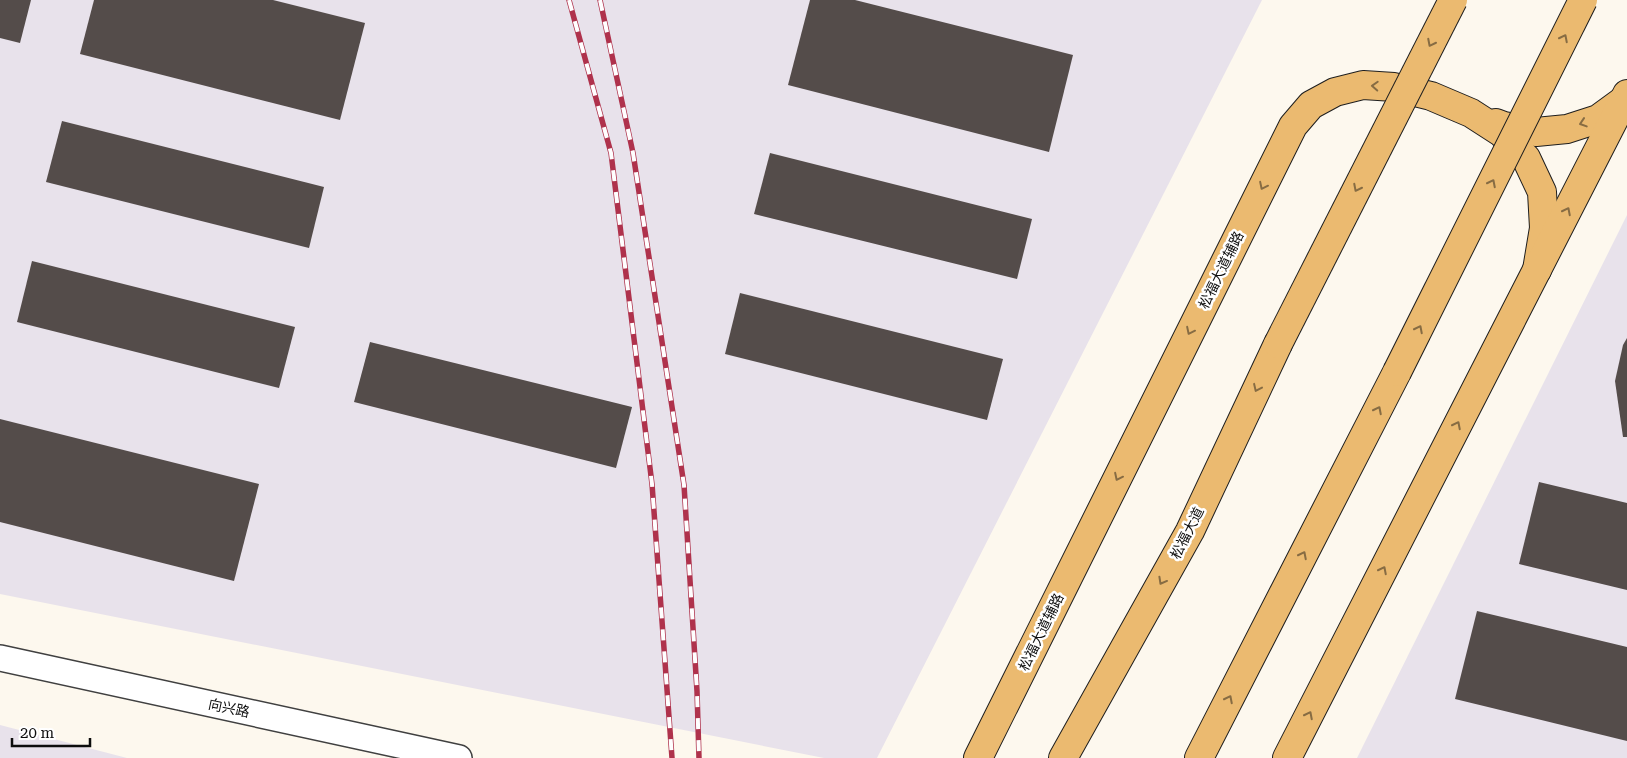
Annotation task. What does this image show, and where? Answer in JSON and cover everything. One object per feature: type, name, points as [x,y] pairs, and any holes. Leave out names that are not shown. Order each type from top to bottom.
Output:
[{"type":"main road","name":"松福大道","points":[[1063,758],[1190,531],[1278,344],[1453,0]]},
{"type":"main road","points":[[1199,758],[1397,372],[1583,0]]},
{"type":"main road","name":"松福大道辅路","points":[[978,758],[1293,126],[1311,105],[1334,92],[1362,85],[1394,87],[1431,96],[1471,113],[1502,133],[1526,158],[1542,192],[1544,228],[1537,270]]},
{"type":"main road","points":[[1471,113],[1504,126],[1536,132],[1567,129],[1598,118],[1626,97]]},
{"type":"main road","name":"松福大道辅路","points":[[1287,758],[1626,97]]},
{"type":"main road","name":"松福大道","points":[[1042,758],[1086,716]]},
{"type":"street","name":"向兴路","points":[[0,658],[459,758]]},
{"type":"street","points":[[1215,727],[1216,758]]},
{"type":"shaded area","points":[[0,0],[1262,0],[877,758],[824,758],[0,594]]},
{"type":"shaded area","points":[[1627,215],[1627,758],[1357,758]]},
{"type":"shaded area","points":[[0,725],[127,758],[0,758]]},
{"type":"building","points":[[0,0],[31,0],[20,43],[0,38]]},
{"type":"building","points":[[94,0],[273,0],[365,23],[340,120],[80,54]]},
{"type":"building","points":[[810,0],[855,0],[1073,55],[1049,152],[788,85]]},
{"type":"building","points":[[62,121],[324,187],[309,248],[46,182]]},
{"type":"building","points":[[770,153],[1032,219],[1017,279],[754,214]]},
{"type":"building","points":[[32,261],[295,327],[279,388],[17,322]]},
{"type":"building","points":[[740,293],[1003,359],[987,420],[725,354]]},
{"type":"building","points":[[1627,338],[1627,437],[1623,437],[1615,381],[1623,345]]},
{"type":"building","points":[[370,342],[632,407],[616,468],[354,402]]},
{"type":"building","points":[[0,419],[259,484],[234,581],[0,522]]},
{"type":"building","points":[[1539,482],[1627,503],[1627,590],[1519,564]]},
{"type":"building","points":[[1477,611],[1627,647],[1627,741],[1455,699]]},
{"type":"railway","points":[[569,0],[611,153],[652,484],[672,758]]},
{"type":"railway","points":[[600,0],[633,153],[684,485],[697,691],[699,758]]}]
